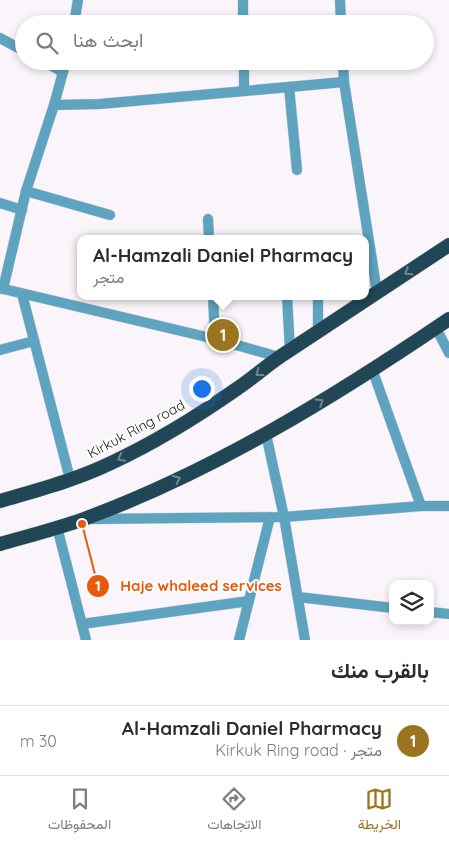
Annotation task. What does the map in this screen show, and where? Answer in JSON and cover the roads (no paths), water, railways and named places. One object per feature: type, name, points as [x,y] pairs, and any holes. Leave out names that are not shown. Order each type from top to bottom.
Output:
[{"type":"highway","name":"Kirkuk Ring road","points":[[369,297],[449,246]]},
{"type":"highway","name":"Kirkuk Ring road","points":[[0,501],[110,464],[155,441],[214,404],[365,300]]},
{"type":"highway","points":[[0,544],[83,519],[198,469],[266,434],[319,403],[449,319]]},
{"type":"street","points":[[76,15],[78,0]]},
{"type":"street","points":[[243,0],[243,15]]},
{"type":"street","points":[[340,0],[341,15]]},
{"type":"street","points":[[0,38],[15,46]]},
{"type":"street","points":[[59,70],[63,72],[26,191],[1,289],[215,340],[284,354],[287,300]]},
{"type":"street","points":[[244,70],[244,91]]},
{"type":"street","points":[[343,70],[368,235]]},
{"type":"street","points":[[54,105],[100,104],[344,82]]},
{"type":"street","points":[[290,87],[297,170]]},
{"type":"street","points":[[26,191],[110,215]]},
{"type":"street","points":[[0,203],[22,210]]},
{"type":"street","points":[[208,219],[209,235]]},
{"type":"street","points":[[369,241],[377,292]]},
{"type":"street","points":[[22,294],[70,479]]},
{"type":"street","points":[[213,300],[215,340]]},
{"type":"street","points":[[318,300],[318,331]]},
{"type":"street","points":[[436,328],[449,353]]},
{"type":"street","points":[[0,350],[34,341]]},
{"type":"street","points":[[372,369],[421,506]]},
{"type":"street","points":[[266,434],[284,517],[305,640]]},
{"type":"street","points":[[83,519],[284,517],[421,506],[449,506]]},
{"type":"street","points":[[239,640],[270,517]]},
{"type":"street","points":[[57,527],[86,640]]},
{"type":"street","points":[[298,597],[389,608]]},
{"type":"street","points":[[82,624],[249,601]]},
{"type":"street","points":[[434,612],[449,614]]},
{"type":"place","name":"Al-Hamzali Daniel Pharmacy","points":[[223,335]]},
{"type":"place","name":"Haje whaleed services","points":[[82,524]]}]
